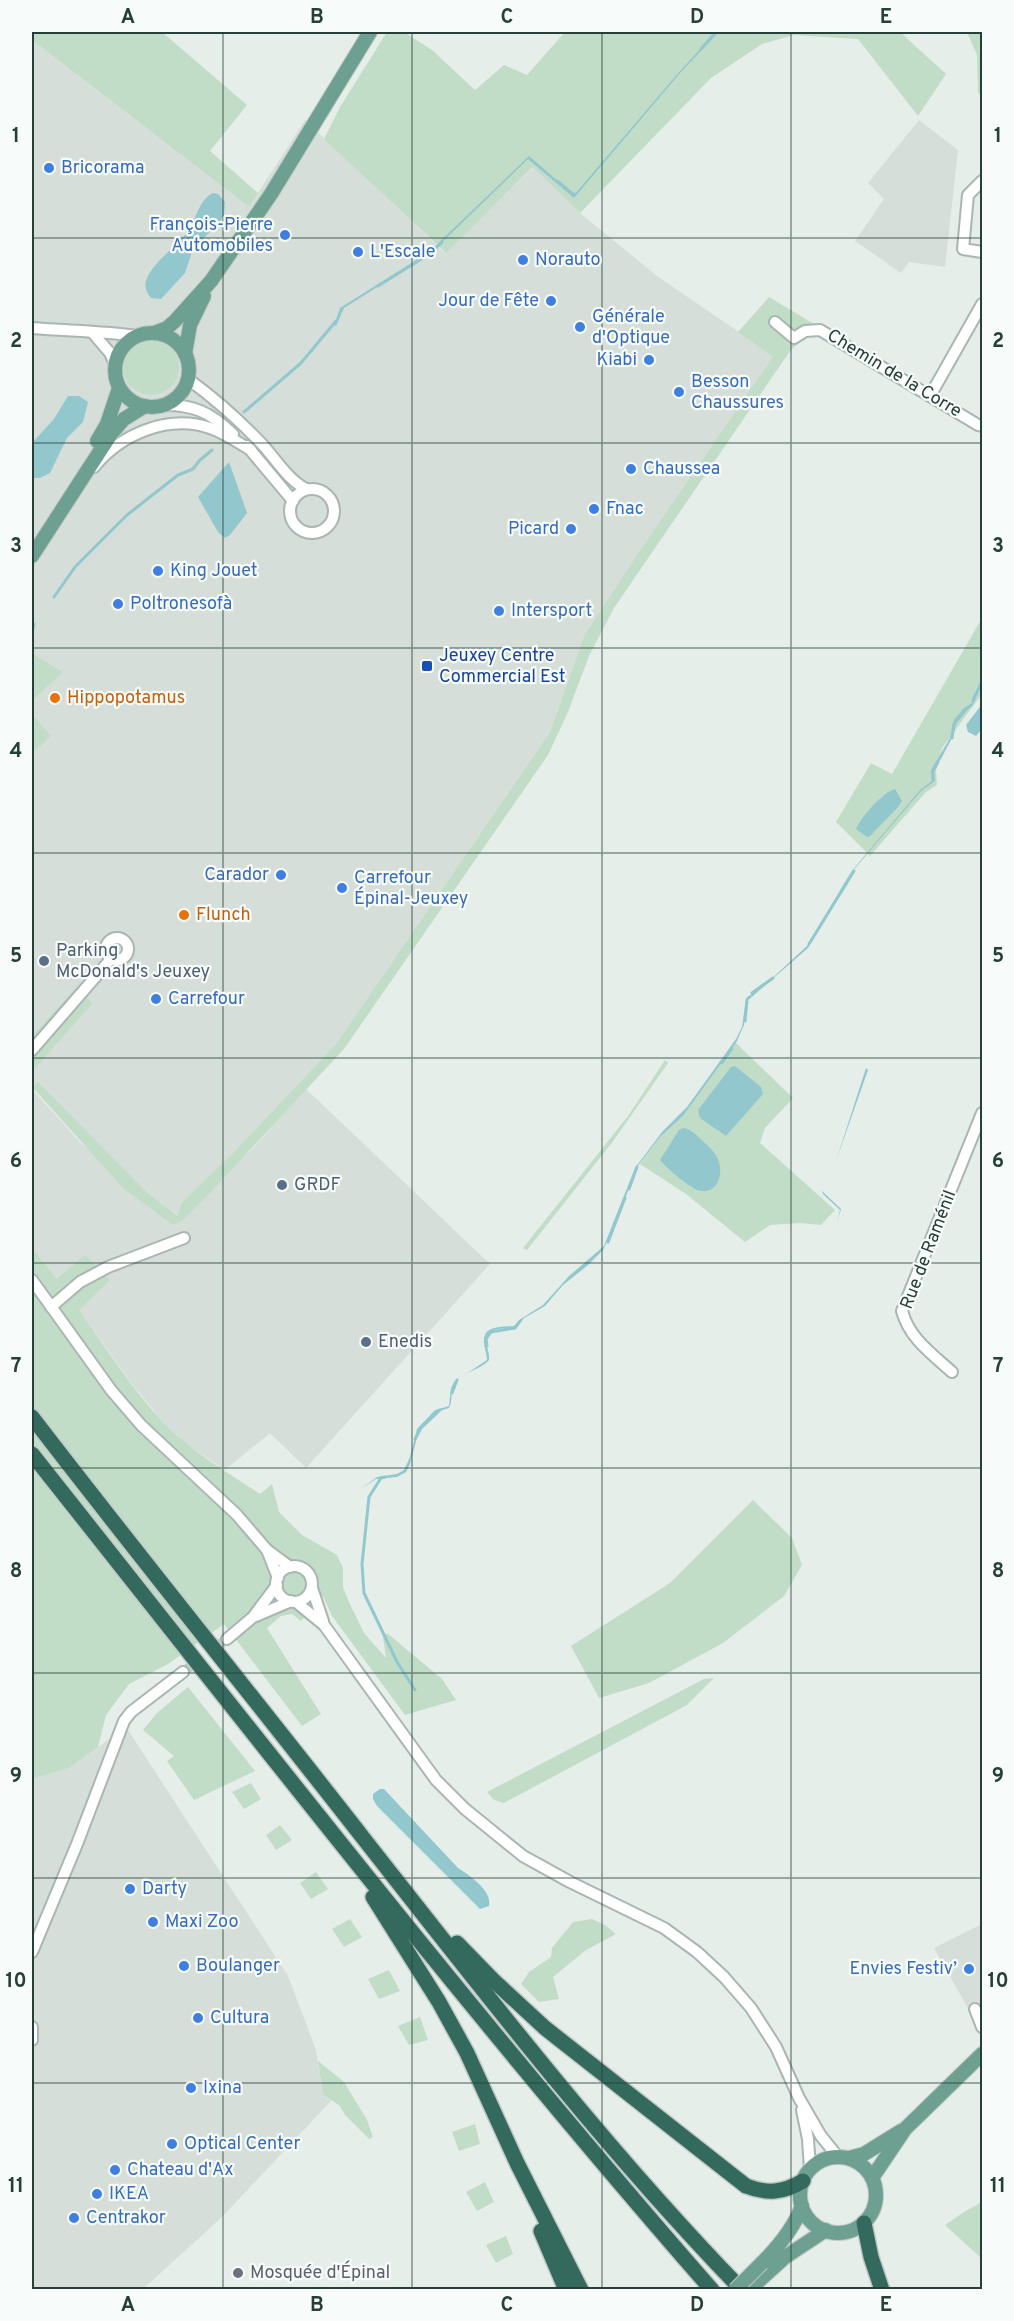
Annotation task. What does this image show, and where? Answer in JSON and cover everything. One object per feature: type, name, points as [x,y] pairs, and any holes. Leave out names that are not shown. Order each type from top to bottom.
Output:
[{"type":"highway","points":[[32,1417],[421,1911],[629,2165],[742,2289]]},
{"type":"highway","points":[[32,1454],[344,1848],[607,2170],[712,2289]]},
{"type":"highway","points":[[344,1848],[439,2002],[467,2053],[517,2163],[581,2289]]},
{"type":"highway","points":[[421,1911],[448,1933],[500,1987],[545,2028],[746,2186],[761,2192],[776,2192],[790,2189],[806,2175]]},
{"type":"highway","points":[[517,2163],[540,2229],[566,2289]]},
{"type":"highway","points":[[864,2223],[871,2258],[882,2289]]},
{"type":"main road","points":[[211,280],[190,326],[186,354],[189,366],[188,379],[182,390],[173,400],[161,405],[145,406],[127,398],[119,388],[114,370],[121,349],[137,336],[167,328],[211,280],[276,187],[370,32]]},
{"type":"main road","points":[[154,333],[166,336],[178,344],[186,354]]},
{"type":"main road","points":[[32,540],[84,465],[107,424],[119,388]]},
{"type":"main road","points":[[32,556],[111,434],[124,419],[145,406]]},
{"type":"main road","points":[[872,2178],[905,2129],[982,2054]]},
{"type":"main road","points":[[749,2289],[798,2218],[802,2206],[801,2189],[806,2175],[823,2160],[864,2154],[905,2129]]},
{"type":"main road","points":[[802,2206],[811,2221],[826,2230],[846,2232],[864,2223],[875,2202],[876,2190],[872,2178],[859,2163],[844,2158]]},
{"type":"main road","points":[[735,2289],[766,2266],[785,2257],[826,2230]]},
{"type":"street","points":[[982,181],[968,195],[963,249],[982,252]]},
{"type":"street","points":[[930,396],[982,304]]},
{"type":"street","name":"Chemin de la Corre","points":[[776,322],[794,338],[806,331],[820,330],[982,426]]},
{"type":"street","points":[[32,328],[92,333],[102,331],[137,336]]},
{"type":"street","points":[[92,333],[110,353],[115,364]]},
{"type":"street","points":[[188,379],[218,403],[261,444],[297,484],[306,489],[322,491],[333,503],[332,519],[324,529],[310,532],[295,524],[291,517],[293,501],[306,489]]},
{"type":"street","points":[[161,405],[181,404],[194,407],[220,422],[251,450],[293,501]]},
{"type":"street","points":[[63,511],[96,464],[131,436],[155,427],[177,423],[197,424],[225,434],[251,450]]},
{"type":"street","points":[[32,1050],[111,959]]},
{"type":"street","name":"Rue de Raménil","points":[[952,1372],[919,1342],[906,1325],[902,1311],[982,1113]]},
{"type":"street","points":[[51,1307],[80,1282],[108,1267],[184,1238]]},
{"type":"street","points":[[32,1280],[111,1390],[141,1425],[237,1515],[267,1550],[290,1567],[307,1571],[324,1625]]},
{"type":"street","points":[[267,1550],[281,1596],[324,1625],[436,1780],[465,1809],[523,1856],[664,1928],[698,1952],[724,1977],[751,2008],[776,2047],[799,2098],[821,2136],[844,2158]]},
{"type":"street","points":[[227,1639],[253,1617],[276,1578],[290,1567]]},
{"type":"street","points":[[253,1617],[305,1598],[312,1588]]},
{"type":"street","points":[[32,1952],[77,1844],[124,1721],[131,1712],[183,1672]]},
{"type":"street","points":[[975,2009],[982,2027]]},
{"type":"street","points":[[32,2027],[32,2040]]},
{"type":"street","points":[[799,2098],[808,2139],[806,2175]]},
{"type":"shaded area","points":[[32,40],[249,207],[305,120],[445,253],[534,167],[580,213],[657,276],[774,356],[638,553],[584,636],[550,732],[336,1044],[233,1153],[182,1202],[177,1216],[148,1193],[39,1083],[32,1087],[32,1072],[93,1003],[75,988],[32,1036],[32,754],[51,736],[32,713],[32,701],[63,672],[32,653]]},
{"type":"shaded area","points":[[919,120],[958,150],[945,267],[909,262],[901,273],[855,241],[884,199],[868,183]]},
{"type":"shaded area","points":[[32,1089],[79,1141],[173,1225],[254,1147],[306,1089],[490,1264],[306,1468],[270,1433],[225,1470],[189,1446],[164,1423],[129,1380],[32,1248]]},
{"type":"shaded area","points":[[126,1727],[288,1976],[316,2050],[323,2095],[331,2101],[222,2217],[143,2289],[32,2290],[32,1779],[69,1768]]},
{"type":"shaded area","points":[[982,1924],[982,2033],[934,1948]]},
{"type":"green space","points":[[32,32],[162,32],[247,105],[210,151],[258,193],[249,207],[32,40]]},
{"type":"green space","points":[[387,32],[404,32],[432,50],[475,90],[504,65],[527,75],[565,32],[900,32],[946,74],[918,116],[858,39],[794,35],[762,44],[711,78],[580,213],[533,167],[446,253],[324,139],[340,107]]},
{"type":"green space","points":[[967,32],[982,32],[982,96],[978,93],[977,55]]},
{"type":"green space","points":[[769,297],[980,424],[830,339],[817,336],[808,337],[790,351],[614,608],[589,656],[568,712],[548,755],[344,1049],[211,1192],[182,1221],[173,1225],[124,1189],[32,1087],[38,1082],[148,1193],[177,1216],[182,1202],[233,1153],[336,1044],[550,732],[584,636],[638,553],[773,357],[738,332]]},
{"type":"green space","points":[[151,339],[162,341],[171,347],[177,356],[179,367],[177,378],[171,387],[162,393],[151,395],[140,393],[131,387],[125,378],[123,367],[125,356],[131,347],[140,341]]},
{"type":"green space","points":[[982,618],[982,694],[942,748],[936,770],[937,785],[926,792],[870,856],[836,822],[871,763],[892,774]]},
{"type":"green space","points":[[32,653],[63,672],[32,701]]},
{"type":"green space","points":[[32,713],[51,736],[32,754]]},
{"type":"green space","points":[[75,988],[93,1003],[32,1072],[32,1036]]},
{"type":"green space","points":[[736,1043],[793,1098],[765,1128],[760,1143],[835,1210],[821,1225],[801,1223],[770,1225],[745,1242],[686,1194],[640,1164],[660,1137],[683,1116]]},
{"type":"green space","points":[[665,1060],[668,1063],[614,1140],[527,1250],[523,1248],[628,1116]]},
{"type":"green space","points":[[32,1248],[57,1279],[85,1255],[110,1280],[79,1310],[141,1396],[175,1433],[223,1470],[260,1494],[272,1484],[279,1512],[302,1535],[337,1555],[343,1568],[343,1587],[364,1633],[386,1658],[383,1637],[387,1633],[442,1679],[456,1700],[405,1715],[332,1616],[323,1596],[301,1621],[292,1614],[281,1616],[267,1628],[321,1714],[302,1726],[224,1624],[168,1664],[129,1684],[106,1715],[98,1747],[69,1768],[32,1779]]},
{"type":"green space","points":[[753,1500],[792,1538],[802,1565],[784,1596],[723,1643],[649,1683],[599,1698],[571,1646],[670,1583]]},
{"type":"green space","points":[[714,1678],[687,1705],[504,1803],[494,1800],[487,1792],[704,1679]]},
{"type":"green space","points":[[188,1687],[255,1771],[194,1800],[167,1761],[174,1756],[143,1730],[157,1713]]},
{"type":"green space","points":[[251,1783],[261,1799],[244,1809],[232,1792]]},
{"type":"green space","points":[[280,1825],[292,1840],[276,1850],[266,1835]]},
{"type":"green space","points":[[316,1872],[328,1889],[311,1899],[300,1883]]},
{"type":"green space","points":[[350,1919],[362,1937],[344,1947],[332,1929]]},
{"type":"green space","points":[[592,1919],[605,1925],[616,1934],[586,1950],[553,1977],[559,1999],[539,2002],[521,1984],[529,1972],[551,1957],[552,1948],[573,1922]]},
{"type":"green space","points":[[389,1970],[400,1991],[379,1999],[368,1979]]},
{"type":"green space","points":[[420,2017],[428,2040],[409,2045],[398,2026]]},
{"type":"green space","points":[[318,2061],[344,2082],[367,2120],[373,2137],[369,2139],[345,2115],[339,2105],[323,2095]]},
{"type":"green space","points":[[475,2124],[480,2144],[459,2151],[452,2132]]},
{"type":"green space","points":[[485,2182],[494,2202],[477,2211],[466,2192]]},
{"type":"green space","points":[[982,2202],[982,2259],[945,2225]]},
{"type":"green space","points":[[506,2236],[513,2254],[496,2263],[486,2245]]},
{"type":"water","points":[[716,32],[719,32],[681,72],[574,198],[528,159],[431,253],[344,308],[336,326],[334,325],[340,308],[429,252],[529,156],[574,195],[680,71]]},
{"type":"water","points":[[213,193],[218,194],[225,202],[224,215],[192,252],[185,273],[161,299],[151,298],[145,285],[149,274],[188,231],[204,200]]},
{"type":"water","points":[[68,396],[79,396],[88,402],[83,422],[67,438],[50,473],[40,478],[32,478],[32,443],[54,419]]},
{"type":"water","points":[[229,462],[247,513],[225,538],[218,532],[198,497]]},
{"type":"water","points":[[974,695],[973,705],[957,719],[953,736],[933,769],[935,781],[921,791],[851,873],[808,948],[746,1002],[744,1025],[736,1043],[683,1116],[660,1137],[637,1167],[614,1228],[603,1250],[563,1285],[545,1306],[524,1318],[517,1328],[489,1332],[486,1340],[489,1360],[466,1374],[487,1360],[484,1342],[488,1331],[514,1326],[519,1320],[543,1305],[569,1276],[604,1246],[635,1168],[662,1132],[687,1107],[736,1039],[742,1027],[746,998],[767,983],[807,946],[851,872],[920,790],[932,781],[931,770],[950,738],[954,720],[964,708],[972,703]]},
{"type":"water","points":[[982,704],[982,729],[976,736],[968,732],[966,725]]},
{"type":"water","points":[[895,789],[902,801],[870,836],[867,837],[856,829],[872,806]]},
{"type":"water","points":[[735,1066],[761,1087],[763,1094],[726,1136],[700,1118],[698,1110],[731,1067]]},
{"type":"water","points":[[866,1068],[868,1070],[836,1161]]},
{"type":"water","points":[[683,1128],[695,1134],[717,1157],[720,1168],[719,1180],[707,1191],[692,1187],[660,1160],[679,1130]]},
{"type":"water","points":[[821,1189],[841,1209],[837,1222],[840,1210],[823,1194]]},
{"type":"water","points":[[460,1378],[453,1388],[449,1408],[436,1412],[419,1430],[406,1472],[397,1477],[376,1479],[361,1489],[377,1477],[397,1474],[404,1470],[417,1429],[435,1410],[449,1406],[451,1388],[454,1382]]},
{"type":"water","points":[[384,1789],[458,1868],[484,1889],[489,1906],[480,1909],[377,1806],[373,1794]]},
{"type":"waterway","points":[[701,49],[716,32]]},
{"type":"waterway","points":[[557,181],[575,194]]},
{"type":"waterway","points":[[378,286],[431,253],[442,242]]},
{"type":"waterway","points":[[244,412],[301,363],[336,321]]},
{"type":"waterway","points":[[54,597],[75,567],[127,515],[178,475],[193,469],[212,450]]},
{"type":"waterway","points":[[32,632],[34,624]]},
{"type":"waterway","points":[[973,701],[982,681]]},
{"type":"waterway","points":[[952,738],[954,724],[967,708]]},
{"type":"waterway","points":[[933,780],[933,771],[938,762]]},
{"type":"waterway","points":[[809,944],[854,871]]},
{"type":"waterway","points":[[752,993],[773,978]]},
{"type":"waterway","points":[[745,1021],[747,1001]]},
{"type":"waterway","points":[[722,1063],[732,1048]]},
{"type":"waterway","points":[[629,1189],[637,1167]]},
{"type":"waterway","points":[[608,1242],[625,1198]]},
{"type":"waterway","points":[[487,1346],[486,1339],[491,1332],[515,1328]]},
{"type":"waterway","points":[[452,1393],[457,1380]]},
{"type":"waterway","points":[[415,1439],[421,1428],[440,1410]]},
{"type":"waterway","points":[[385,1477],[381,1478],[369,1497],[362,1564],[364,1593],[397,1662],[415,1690]]},
{"type":"tunnel","points":[[183,1672],[227,1639]]},
{"type":"place","name":"Bricorama","points":[[49,168]]},
{"type":"place","name":"François-Pierre Automobiles","points":[[285,235]]},
{"type":"place","name":"L'Escale","points":[[358,252]]},
{"type":"place","name":"Norauto","points":[[523,260]]},
{"type":"place","name":"Jour de Fête","points":[[551,301]]},
{"type":"place","name":"Générale d'Optique","points":[[580,327]]},
{"type":"place","name":"Kiabi","points":[[649,360]]},
{"type":"place","name":"Besson Chaussures","points":[[679,392]]},
{"type":"place","name":"Chaussea","points":[[631,469]]},
{"type":"place","name":"Fnac","points":[[594,509]]},
{"type":"place","name":"Picard","points":[[571,529]]},
{"type":"place","name":"King Jouet","points":[[158,571]]},
{"type":"place","name":"Poltronesofà","points":[[118,604]]},
{"type":"place","name":"Intersport","points":[[499,611]]},
{"type":"place","name":"Jeuxey Centre Commercial Est","points":[[427,666]]},
{"type":"place","name":"Hippopotamus","points":[[55,698]]},
{"type":"place","name":"Carador","points":[[281,875]]},
{"type":"place","name":"Carrefour Épinal-Jeuxey","points":[[342,888]]},
{"type":"place","name":"Flunch","points":[[184,915]]},
{"type":"place","name":"Parking McDonald's Jeuxey","points":[[44,961]]},
{"type":"place","name":"Carrefour","points":[[156,999]]},
{"type":"place","name":"GRDF","points":[[282,1185]]},
{"type":"place","name":"Enedis","points":[[366,1342]]},
{"type":"place","name":"Darty","points":[[130,1889]]},
{"type":"place","name":"Maxi Zoo","points":[[153,1922]]},
{"type":"place","name":"Boulanger","points":[[184,1966]]},
{"type":"place","name":"Envies Festiv’","points":[[969,1969]]},
{"type":"place","name":"Cultura","points":[[198,2018]]},
{"type":"place","name":"Ixina","points":[[191,2088]]},
{"type":"place","name":"Optical Center","points":[[172,2144]]},
{"type":"place","name":"Chateau d'Ax","points":[[115,2170]]},
{"type":"place","name":"IKEA","points":[[97,2194]]},
{"type":"place","name":"Centrakor","points":[[74,2218]]},
{"type":"place","name":"Mosquée d'Épinal","points":[[238,2273]]}]
